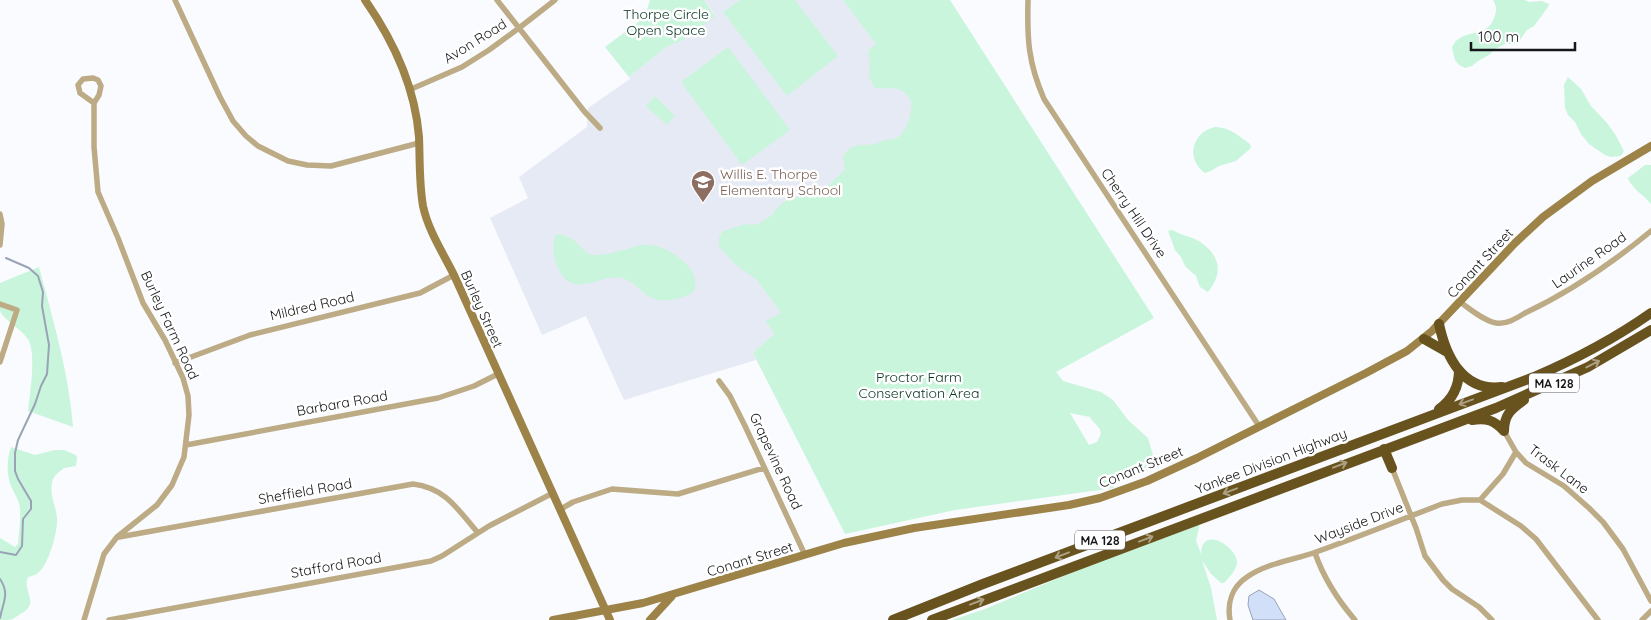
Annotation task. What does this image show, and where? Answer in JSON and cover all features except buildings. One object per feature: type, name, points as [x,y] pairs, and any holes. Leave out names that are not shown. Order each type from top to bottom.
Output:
[{"type":"highway","name":"Yankee Division Highway","points":[[893,620],[983,584],[1512,385],[1581,356],[1629,329],[1651,313]]},
{"type":"highway","points":[[1440,324],[1448,353],[1459,370],[1477,385],[1496,388],[1512,385]]},
{"type":"highway","name":"Yankee Division Highway","points":[[932,620],[1452,424],[1542,388],[1610,355],[1651,330]]},
{"type":"highway","points":[[1424,339],[1448,353]]},
{"type":"highway","points":[[1431,415],[1444,406],[1453,396],[1458,382],[1459,370]]},
{"type":"highway","points":[[1504,431],[1505,417],[1509,412],[1542,388]]},
{"type":"highway","points":[[1452,424],[1488,418],[1498,424],[1504,431]]},
{"type":"highway","points":[[1384,449],[1392,468]]},
{"type":"main road","name":"Burley Street","points":[[365,0],[390,40],[409,90],[415,113],[419,143],[423,206],[429,226],[454,275],[610,620]]},
{"type":"main road","name":"Conant Street","points":[[553,620],[643,603],[878,535],[924,526],[1069,505],[1100,498],[1165,473],[1387,362],[1424,339],[1514,243],[1543,217],[1592,181],[1651,146]]},
{"type":"main road","points":[[650,620],[674,594]]},
{"type":"street","points":[[175,0],[233,121],[258,146],[288,162],[332,166],[419,143]]},
{"type":"street","points":[[497,0],[519,28],[555,0]]},
{"type":"street","name":"Cherry Hill Drive","points":[[1028,0],[1030,63],[1044,99],[1259,426]]},
{"type":"street","name":"Avon Road","points":[[409,90],[462,67],[519,28],[584,111],[600,128]]},
{"type":"street","name":"Burley Farm Road","points":[[84,620],[104,554],[117,537],[157,505],[172,485],[184,457],[189,415],[188,396],[183,378],[165,340],[143,302],[98,192],[94,147],[94,103],[99,95],[100,86],[98,80],[93,78],[83,79],[78,85],[80,94],[94,103]]},
{"type":"street","points":[[0,214],[2,224],[0,245]]},
{"type":"street","name":"Laurine Road","points":[[1460,302],[1488,320],[1504,323],[1574,288],[1651,231]]},
{"type":"street","name":"Mildred Road","points":[[176,363],[250,334],[420,293],[454,275]]},
{"type":"street","points":[[0,304],[17,310],[0,362]]},
{"type":"street","name":"Barbara Road","points":[[186,445],[438,398],[474,386],[498,374]]},
{"type":"street","name":"Grapevine Road","points":[[719,381],[730,396],[805,555]]},
{"type":"street","name":"Trask Lane","points":[[1504,431],[1516,452],[1526,463],[1551,477],[1576,496],[1602,522],[1622,549],[1651,601]]},
{"type":"street","points":[[1516,452],[1503,474],[1480,500],[1521,526],[1536,539],[1598,620]]},
{"type":"street","points":[[561,509],[612,489],[678,494],[764,468]]},
{"type":"street","points":[[1392,468],[1425,556],[1436,572],[1452,589],[1479,607],[1492,620]]},
{"type":"street","name":"Sheffield Road","points":[[117,537],[413,484],[433,488],[447,497],[478,533]]},
{"type":"street","name":"Stafford Road","points":[[109,620],[431,560],[442,556],[478,533],[553,493]]},
{"type":"street","name":"Wayside Drive","points":[[1230,620],[1228,607],[1231,596],[1238,585],[1248,576],[1454,501],[1480,500]]},
{"type":"street","points":[[1315,552],[1327,582],[1355,620]]},
{"type":"street","points":[[1642,620],[1651,611]]},
{"type":"shaded area","name":"Willis E. Thorpe Elementary School","points":[[704,0],[843,0],[918,99],[904,171],[844,278],[767,322],[774,334],[753,353],[756,360],[624,400],[586,316],[542,335],[490,218],[528,198],[519,177],[587,127],[588,108],[630,79],[629,77],[668,45],[715,15]]},
{"type":"green space","name":"Thorpe Circle Open Space","points":[[650,0],[704,0],[715,16],[683,40],[666,47],[629,77],[605,47],[645,17]]},
{"type":"green space","points":[[740,0],[795,0],[838,56],[787,96],[723,12]]},
{"type":"green space","name":"Proctor Farm Conservation Area","points":[[843,0],[950,0],[1154,318],[1056,372],[1063,381],[1101,392],[1113,400],[1128,420],[1148,438],[1155,462],[1145,473],[1111,483],[1114,488],[955,510],[845,534],[753,353],[774,334],[766,321],[781,313],[757,280],[736,265],[719,247],[719,237],[723,231],[746,224],[758,224],[771,216],[787,200],[823,191],[845,169],[843,157],[852,147],[877,144],[902,134],[910,117],[911,100],[899,89],[875,88],[869,77],[870,64],[868,52],[876,44]],"holes":[[[1070,413],[1090,417],[1101,434],[1097,442],[1089,445]]]},
{"type":"green space","points":[[1493,0],[1542,1],[1549,4],[1534,26],[1527,30],[1520,40],[1495,49],[1472,66],[1465,68],[1455,60],[1452,46],[1461,37],[1488,27],[1496,13]]},
{"type":"green space","points":[[728,47],[790,130],[742,165],[681,82]]},
{"type":"green space","points":[[1568,77],[1581,89],[1591,106],[1615,134],[1624,151],[1621,156],[1611,157],[1605,155],[1589,144],[1575,122],[1568,115],[1565,108],[1564,85]]},
{"type":"green space","points":[[655,96],[675,116],[667,125],[646,106]]},
{"type":"green space","points":[[1215,127],[1234,132],[1250,144],[1251,148],[1236,161],[1205,173],[1195,161],[1194,147],[1196,140],[1201,134]]},
{"type":"green space","points":[[1645,165],[1651,165],[1651,204],[1632,185],[1628,178]]},
{"type":"green space","points":[[1173,230],[1203,244],[1214,256],[1218,269],[1217,277],[1208,292],[1200,287],[1196,276],[1185,266],[1175,250],[1168,231]]},
{"type":"green space","points":[[558,234],[571,238],[585,251],[593,255],[625,250],[641,245],[667,250],[679,257],[694,275],[694,291],[679,298],[661,300],[650,297],[625,279],[616,278],[581,284],[573,283],[565,279],[555,262],[554,245],[555,236]]},
{"type":"green space","points":[[39,267],[64,367],[73,427],[28,411],[32,375],[31,348],[29,341],[22,332],[0,310],[0,283]]},
{"type":"green space","points":[[11,447],[35,455],[55,450],[64,450],[76,455],[77,458],[76,466],[64,468],[53,479],[51,489],[57,518],[56,531],[43,568],[37,574],[28,577],[27,587],[30,605],[10,620],[0,620],[0,538],[15,547],[18,544],[20,522],[18,499],[8,476],[8,461]]},
{"type":"green space","points":[[1200,523],[1196,540],[1201,554],[1203,545],[1207,540],[1213,540],[1227,546],[1236,557],[1237,563],[1235,568],[1224,583],[1221,583],[1211,574],[1202,560],[1211,588],[1217,620],[952,620],[985,609],[1085,567]]},
{"type":"water","points":[[1259,590],[1274,599],[1286,620],[1253,620],[1248,605],[1249,596]]},
{"type":"waterway","points":[[0,552],[16,555],[22,546],[23,519],[31,509],[31,501],[15,471],[15,453],[18,440],[47,374],[49,345],[42,306],[43,292],[38,276],[29,268],[6,258]]},
{"type":"waterway","points":[[0,579],[5,589],[0,618]]},
{"type":"place","name":"Willis E. Thorpe Elementary School","points":[[703,203]]}]
